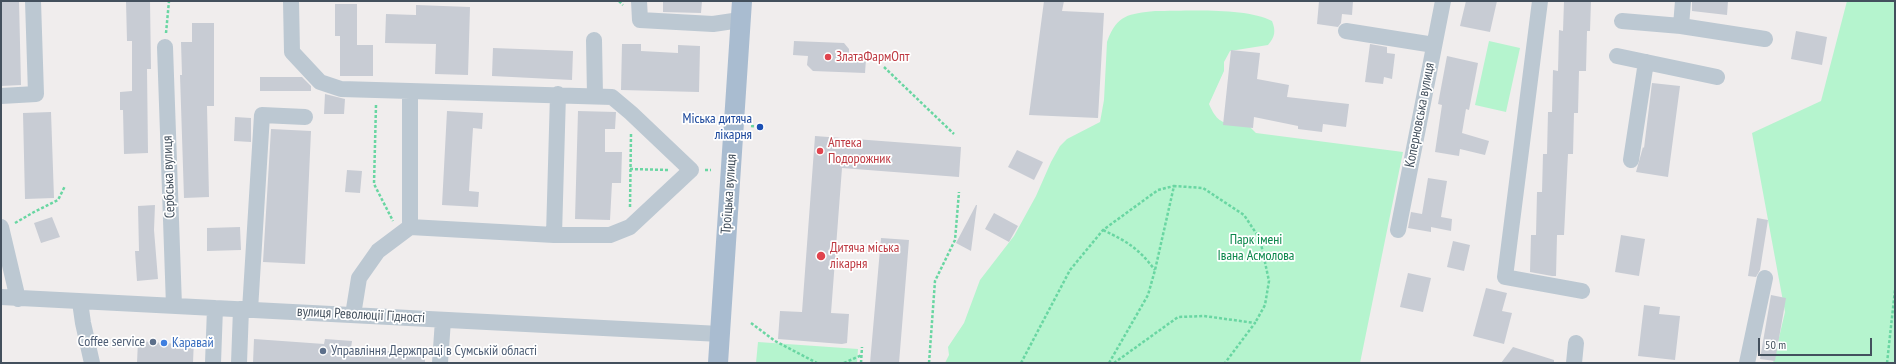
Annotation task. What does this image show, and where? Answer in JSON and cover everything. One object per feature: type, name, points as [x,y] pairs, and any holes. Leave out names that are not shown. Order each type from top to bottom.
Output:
[{"type":"main road","name":"Троїцька вулиця","points":[[718,363],[741,10]]},
{"type":"street","points":[[1,96],[36,94],[33,1]]},
{"type":"street","points":[[291,1],[292,52],[320,82],[340,89],[558,94],[612,97],[691,170],[630,227],[610,235],[405,231],[378,251],[359,278],[353,314]]},
{"type":"street","points":[[639,1],[640,20],[713,24],[741,10]]},
{"type":"street","name":"Коперновська вулиця","points":[[1398,230],[1443,1]]},
{"type":"street","points":[[1540,1],[1505,277],[1582,291]]},
{"type":"street","points":[[1681,26],[1683,1]]},
{"type":"street","points":[[1622,21],[1681,26],[1765,39]]},
{"type":"street","points":[[1346,32],[1434,45]]},
{"type":"street","points":[[594,40],[595,96]]},
{"type":"street","name":"Сербська вулиця","points":[[164,47],[174,306]]},
{"type":"street","points":[[1617,56],[1717,77]]},
{"type":"street","points":[[1631,160],[1646,62]]},
{"type":"street","points":[[405,231],[410,91]]},
{"type":"street","points":[[554,235],[558,94]]},
{"type":"street","points":[[239,363],[246,310],[262,115],[305,117]]},
{"type":"street","points":[[2,229],[18,299]]},
{"type":"street","points":[[1747,363],[1765,278]]},
{"type":"street","name":"вулиця Революції Гідності","points":[[1,297],[720,334]]},
{"type":"street","points":[[80,302],[92,363]]},
{"type":"street","points":[[212,363],[215,308]]},
{"type":"street","points":[[440,363],[443,320]]},
{"type":"street","points":[[1574,363],[1576,343]]},
{"type":"path","points":[[164,47],[169,1]]},
{"type":"path","points":[[884,67],[954,134]]},
{"type":"path","points":[[377,90],[374,184],[405,231]]},
{"type":"path","points":[[630,227],[631,113]]},
{"type":"path","points":[[2,229],[58,200],[65,186]]},
{"type":"path","points":[[1109,363],[1148,295],[1174,186]]},
{"type":"path","points":[[1021,363],[1070,270],[1103,230],[1158,190],[1174,186],[1203,188],[1244,215],[1260,239],[1269,281],[1265,305],[1255,323],[1225,363]]},
{"type":"path","points":[[929,363],[935,281],[954,240],[959,192]]},
{"type":"path","points":[[1103,230],[1123,239],[1141,252],[1155,270]]},
{"type":"path","points":[[1887,363],[1895,290]]},
{"type":"path","points":[[1114,363],[1178,317],[1204,316],[1255,323]]},
{"type":"path","points":[[751,323],[775,341],[817,363]]},
{"type":"path","points":[[861,363],[862,347]]},
{"type":"path","points":[[844,363],[862,355]]},
{"type":"green space","points":[[1847,1],[1895,1],[1895,363],[1773,363],[1785,312],[1752,133],[1821,101]]},
{"type":"green space","name":"Парк імені Івана Асмолова","points":[[1199,10],[1232,12],[1261,17],[1272,21],[1274,34],[1268,45],[1230,51],[1224,62],[1224,71],[1209,104],[1219,120],[1227,123],[1246,123],[1256,133],[1403,152],[1360,363],[945,363],[949,355],[948,347],[964,323],[980,280],[1014,236],[1036,196],[1060,146],[1067,139],[1100,122],[1104,100],[1107,42],[1115,26],[1125,17],[1138,13]]},
{"type":"green space","points":[[1489,41],[1520,48],[1506,112],[1475,105]]},
{"type":"green space","points":[[758,342],[858,349],[857,363],[756,363]]},
{"type":"building","points":[[1,1],[19,1],[21,85],[1,86]]},
{"type":"building","points":[[126,1],[150,1],[151,69],[147,69],[148,153],[124,154],[123,110],[120,110],[120,92],[132,91],[132,41],[127,41]]},
{"type":"building","points":[[663,1],[702,1],[701,13],[663,12]]},
{"type":"building","points":[[1044,1],[1064,1],[1062,11],[1104,13],[1098,118],[1029,115]]},
{"type":"building","points":[[1319,1],[1353,1],[1352,15],[1342,14],[1341,23],[1338,27],[1317,24]]},
{"type":"building","points":[[1466,1],[1497,1],[1490,32],[1460,26]]},
{"type":"building","points":[[1564,1],[1591,1],[1590,31],[1587,31],[1586,71],[1579,71],[1578,113],[1574,113],[1573,154],[1568,154],[1564,235],[1557,235],[1556,276],[1552,276],[1530,272],[1531,235],[1536,235],[1537,192],[1542,192],[1543,154],[1547,154],[1548,112],[1552,112],[1553,70],[1558,71],[1559,30],[1563,31]]},
{"type":"building","points":[[1692,1],[1728,1],[1727,15],[1692,11]]},
{"type":"building","points":[[335,4],[357,4],[357,45],[373,45],[373,76],[340,76],[340,36],[335,36]]},
{"type":"building","points":[[416,5],[470,7],[468,75],[435,74],[436,44],[385,43],[386,14],[416,15]]},
{"type":"building","points":[[192,23],[214,23],[214,106],[207,106],[209,197],[184,198],[180,75],[182,75],[181,42],[192,42]]},
{"type":"building","points":[[1796,31],[1827,37],[1822,65],[1791,59]]},
{"type":"building","name":"ЗлатаФармОпт","points":[[794,41],[844,43],[849,49],[849,58],[866,59],[865,73],[813,71],[807,65],[808,56],[793,55]]},
{"type":"building","points":[[622,44],[641,44],[641,51],[678,53],[678,45],[700,46],[699,92],[621,90]]},
{"type":"building","points":[[1370,44],[1387,47],[1387,53],[1395,54],[1392,79],[1384,77],[1383,84],[1365,82]]},
{"type":"building","points":[[493,48],[573,51],[572,80],[492,76]]},
{"type":"building","points":[[1231,50],[1260,53],[1257,79],[1289,85],[1287,97],[1349,104],[1346,127],[1323,124],[1322,132],[1298,129],[1298,126],[1254,117],[1253,128],[1223,125]]},
{"type":"building","points":[[1447,56],[1478,63],[1469,110],[1466,109],[1462,133],[1489,141],[1485,155],[1460,149],[1459,156],[1435,152],[1442,105],[1438,104]]},
{"type":"building","points":[[260,77],[302,77],[311,86],[311,91],[260,91]]},
{"type":"building","points":[[1652,83],[1680,86],[1668,177],[1636,172],[1643,147],[1644,148]]},
{"type":"building","points":[[325,94],[345,99],[344,114],[324,114]]},
{"type":"building","points":[[447,111],[483,113],[482,129],[473,128],[469,191],[479,192],[478,207],[442,205]]},
{"type":"building","points":[[578,111],[616,112],[615,129],[605,129],[605,152],[622,152],[621,183],[612,183],[610,220],[575,219]]},
{"type":"building","points":[[51,112],[54,198],[25,199],[23,113]]},
{"type":"building","points":[[235,117],[251,118],[251,142],[234,141]]},
{"type":"building","points":[[271,129],[311,131],[305,264],[263,262]]},
{"type":"building","name":"Дитяча міська лікарня","points":[[815,136],[961,147],[959,177],[842,168],[831,313],[849,314],[847,343],[842,344],[778,339],[780,311],[802,312]]},
{"type":"building","points":[[1017,150],[1043,162],[1034,180],[1008,167]]},
{"type":"building","points":[[347,170],[362,171],[360,193],[345,192]]},
{"type":"building","points":[[1428,178],[1447,181],[1441,217],[1452,219],[1451,231],[1431,227],[1431,232],[1408,228],[1411,212],[1422,214]]},
{"type":"building","points":[[155,205],[154,230],[158,279],[137,281],[135,251],[139,251],[138,206]]},
{"type":"building","points":[[977,205],[971,251],[956,243]]},
{"type":"building","points":[[994,213],[1018,226],[1009,242],[985,229]]},
{"type":"building","points":[[52,217],[60,237],[41,243],[34,223]]},
{"type":"building","points":[[1757,218],[1768,220],[1760,270],[1756,277],[1748,276]]},
{"type":"building","points":[[240,227],[241,250],[207,251],[207,228]]},
{"type":"building","points":[[1621,235],[1645,239],[1639,276],[1615,272]]},
{"type":"building","points":[[881,238],[909,240],[899,363],[870,363]]},
{"type":"building","points":[[1453,241],[1470,245],[1464,271],[1447,267]]},
{"type":"building","points":[[1408,273],[1431,278],[1423,312],[1400,307]]},
{"type":"building","points":[[1486,288],[1507,293],[1502,311],[1512,313],[1504,344],[1473,336]]},
{"type":"building","points":[[1771,295],[1786,298],[1775,361],[1760,359]]},
{"type":"building","points":[[1644,305],[1660,307],[1659,314],[1680,316],[1675,360],[1638,356]]},
{"type":"building","points":[[178,338],[194,339],[193,363],[137,363],[138,341],[177,344]]},
{"type":"building","name":"Управління Держпраці в Сумській області","points":[[254,339],[324,344],[325,339],[352,341],[351,348],[425,354],[425,363],[253,363]]},
{"type":"building","points":[[1513,347],[1554,360],[1554,363],[1501,363]]},
{"type":"place","name":"ЗлатаФармОпт","points":[[828,57]]},
{"type":"place","name":"Міська дитяча лікарня","points":[[760,127]]},
{"type":"place","name":"Аптека Подорожник","points":[[820,151]]},
{"type":"place","name":"Дитяча міська лікарня","points":[[821,256]]},
{"type":"place","name":"Сoffee service","points":[[153,342]]},
{"type":"place","name":"Каравай","points":[[164,343]]},
{"type":"place","name":"Управління Держпраці в Сумській області","points":[[323,351]]}]
